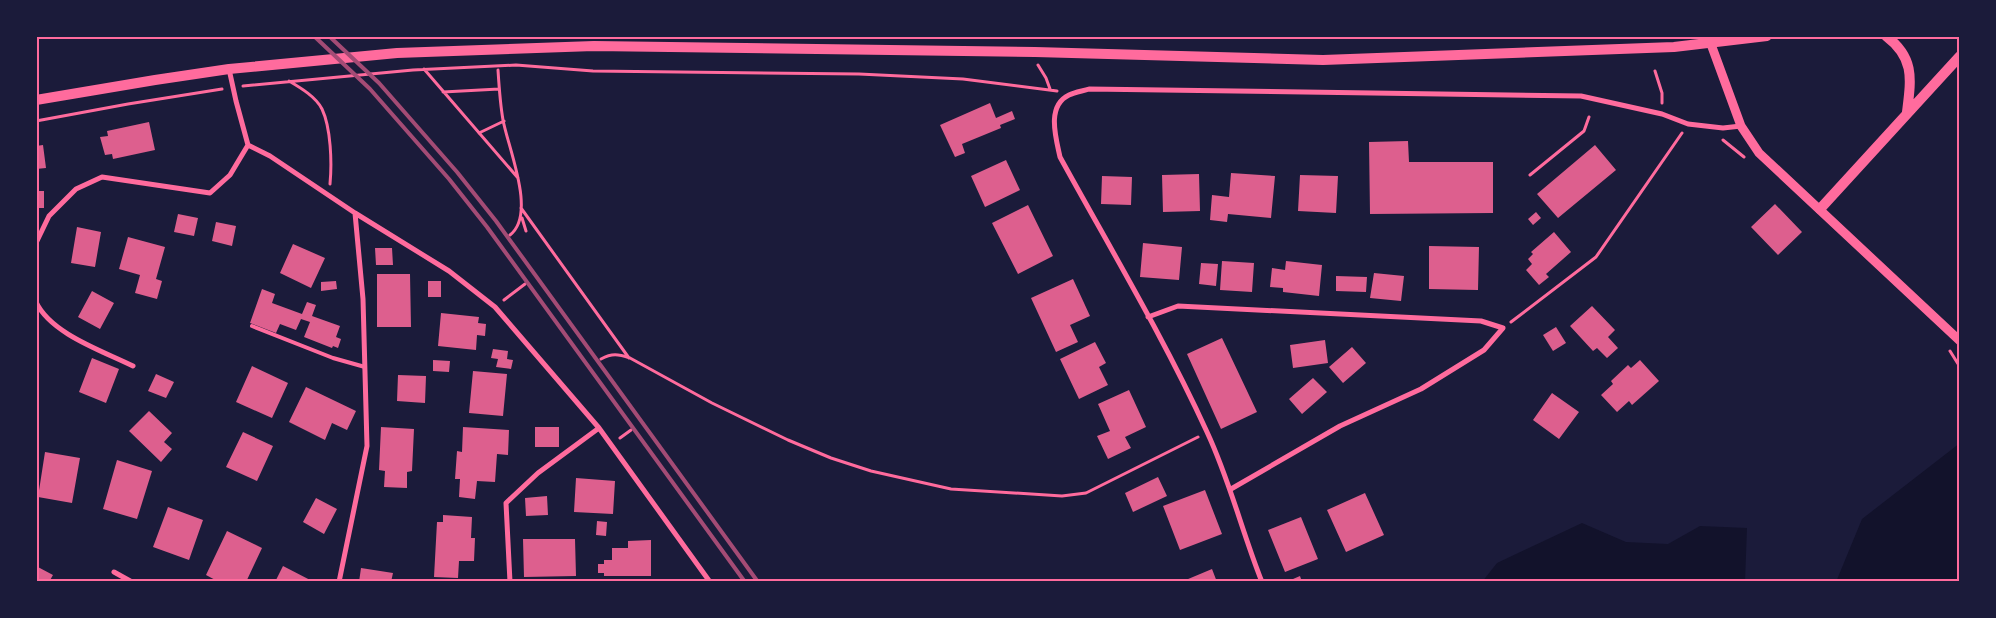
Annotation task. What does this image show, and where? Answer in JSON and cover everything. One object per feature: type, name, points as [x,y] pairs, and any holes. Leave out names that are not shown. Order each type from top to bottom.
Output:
[{"type":"main road","points":[[36,100],[154,80],[268,64],[397,52],[595,41],[1323,60],[1674,46],[1767,36]]},
{"type":"main road","points":[[1886,36],[1898,45],[1906,58],[1911,79],[1907,112]]},
{"type":"main road","points":[[1820,209],[1960,56]]},
{"type":"street","points":[[1708,36],[1741,126],[1759,153],[1960,341]]},
{"type":"street","points":[[36,243],[49,216],[76,189],[102,177],[210,193],[230,175],[248,145],[230,69]]},
{"type":"street","points":[[1262,582],[1248,547],[1231,488],[1207,432],[1148,318],[1060,158],[1054,131],[1056,110],[1060,101],[1069,95],[1089,89],[1581,96],[1662,114],[1688,124],[1724,128],[1741,126]]},
{"type":"street","points":[[248,145],[270,156],[356,214],[449,271],[495,307],[599,428],[710,582]]},
{"type":"street","points":[[339,582],[366,446],[363,299],[356,214]]},
{"type":"street","points":[[36,302],[41,311],[69,334],[133,366]]},
{"type":"street","points":[[1148,318],[1178,306],[1481,321],[1503,328],[1484,350],[1421,389],[1340,426],[1231,488]]},
{"type":"street","points":[[510,582],[506,502],[538,474],[599,428]]},
{"type":"street","points":[[114,572],[132,582]]},
{"type":"lane","points":[[252,326],[333,358],[365,367]]},
{"type":"path","points":[[1035,52],[1038,68],[1046,78],[1050,89]]},
{"type":"path","points":[[36,121],[234,87],[413,70],[516,65],[593,71],[859,74],[963,79],[1050,89],[1069,95]]},
{"type":"path","points":[[424,70],[518,178]]},
{"type":"path","points":[[498,70],[504,121],[518,178],[521,208],[518,229],[510,235]]},
{"type":"path","points":[[1655,71],[1662,93],[1662,114]]},
{"type":"path","points":[[288,81],[304,90],[325,115],[332,166],[329,194]]},
{"type":"path","points":[[443,92],[499,89]]},
{"type":"path","points":[[1530,175],[1584,131],[1589,117]]},
{"type":"path","points":[[479,134],[504,121]]},
{"type":"path","points":[[1503,328],[1596,256],[1688,124]]},
{"type":"path","points":[[521,208],[630,358]]},
{"type":"path","points":[[521,216],[526,231]]},
{"type":"path","points":[[504,300],[525,284]]},
{"type":"path","points":[[601,359],[609,354],[619,354],[630,358],[679,386],[788,440],[831,458],[879,473],[951,489],[1062,496],[1086,493],[1207,432]]},
{"type":"shaded area","points":[[1960,443],[1960,582],[1836,582],[1862,519]]},
{"type":"shaded area","points":[[1582,523],[1626,542],[1668,544],[1700,526],[1747,528],[1745,582],[1482,582],[1497,563]]},
{"type":"building","points":[[990,103],[996,118],[1012,111],[1015,119],[1000,125],[1001,128],[962,144],[965,153],[955,157],[940,125]]},
{"type":"building","points":[[149,122],[155,150],[113,159],[112,154],[105,155],[100,137],[108,136],[107,131]]},
{"type":"building","points":[[1408,141],[1409,162],[1493,162],[1493,213],[1370,214],[1369,142]]},
{"type":"building","points":[[43,145],[46,168],[36,169],[36,146]]},
{"type":"building","points":[[1595,145],[1616,170],[1558,218],[1537,194]]},
{"type":"building","points":[[1006,160],[1020,190],[985,207],[971,176]]},
{"type":"building","points":[[1231,173],[1275,176],[1271,218],[1228,214],[1227,222],[1210,220],[1212,195],[1229,197]]},
{"type":"building","points":[[1199,174],[1200,211],[1163,212],[1162,175]]},
{"type":"building","points":[[1300,175],[1338,176],[1336,213],[1298,211]]},
{"type":"building","points":[[1102,176],[1132,177],[1131,205],[1101,204]]},
{"type":"building","points":[[36,191],[44,191],[44,208],[36,208]]},
{"type":"building","points":[[1775,204],[1802,232],[1778,255],[1751,227]]},
{"type":"building","points":[[1028,205],[1053,256],[1018,274],[992,223]]},
{"type":"building","points":[[1536,212],[1541,218],[1533,225],[1528,219]]},
{"type":"building","points":[[178,214],[198,218],[194,236],[174,232]]},
{"type":"building","points":[[216,222],[236,226],[232,246],[212,241]]},
{"type":"building","points":[[77,227],[101,232],[95,267],[71,263]]},
{"type":"building","points":[[1554,232],[1571,252],[1546,274],[1549,277],[1539,285],[1526,270],[1532,264],[1528,259],[1533,254],[1531,252]]},
{"type":"building","points":[[128,237],[165,247],[156,279],[162,281],[157,299],[135,293],[140,275],[119,269]]},
{"type":"building","points":[[1143,243],[1182,247],[1179,280],[1140,277]]},
{"type":"building","points":[[293,244],[325,258],[311,288],[280,273]]},
{"type":"building","points":[[1429,246],[1479,247],[1478,290],[1429,289]]},
{"type":"building","points":[[375,248],[392,248],[393,265],[376,265]]},
{"type":"building","points":[[1222,261],[1254,263],[1252,292],[1220,290]]},
{"type":"building","points":[[1286,261],[1322,265],[1319,296],[1283,292],[1283,288],[1270,287],[1272,268],[1285,270]]},
{"type":"building","points":[[1201,263],[1218,264],[1216,286],[1199,284]]},
{"type":"building","points":[[1374,273],[1404,276],[1401,301],[1370,298]]},
{"type":"building","points":[[377,274],[410,274],[411,327],[377,327]]},
{"type":"building","points":[[1336,276],[1367,277],[1366,292],[1336,291]]},
{"type":"building","points":[[1073,279],[1090,316],[1070,325],[1078,342],[1056,352],[1031,298]]},
{"type":"building","points":[[336,281],[337,289],[321,291],[321,282]]},
{"type":"building","points":[[428,281],[441,281],[441,297],[428,297]]},
{"type":"building","points":[[262,289],[275,294],[272,303],[302,314],[307,302],[316,305],[312,316],[340,326],[336,337],[341,339],[338,348],[333,346],[332,348],[304,337],[310,322],[301,319],[296,330],[280,324],[276,333],[250,323]]},
{"type":"building","points":[[92,291],[114,303],[100,329],[78,317]]},
{"type":"building","points":[[1592,306],[1615,330],[1608,337],[1618,348],[1607,358],[1597,348],[1593,351],[1570,326]]},
{"type":"building","points":[[441,313],[479,317],[478,323],[486,324],[485,336],[477,335],[476,350],[438,346]]},
{"type":"building","points":[[1556,327],[1566,343],[1553,351],[1543,335]]},
{"type":"building","points":[[1222,338],[1257,412],[1221,429],[1187,354]]},
{"type":"building","points":[[1325,340],[1328,363],[1293,368],[1290,345]]},
{"type":"building","points":[[1095,342],[1106,363],[1099,367],[1108,385],[1079,399],[1060,359]]},
{"type":"building","points":[[1352,347],[1366,363],[1343,383],[1329,367]]},
{"type":"building","points":[[493,349],[508,351],[507,359],[513,360],[511,369],[496,367],[498,359],[491,358]]},
{"type":"building","points":[[92,358],[119,369],[106,403],[79,392]]},
{"type":"building","points":[[433,360],[450,361],[449,372],[433,371]]},
{"type":"building","points":[[1640,360],[1659,381],[1632,405],[1629,401],[1617,412],[1601,395],[1613,384],[1611,381],[1628,365],[1631,368]]},
{"type":"building","points":[[252,366],[288,383],[272,418],[236,402]]},
{"type":"building","points":[[473,371],[507,374],[503,416],[469,413]]},
{"type":"building","points":[[156,374],[174,382],[166,398],[148,391]]},
{"type":"building","points":[[398,375],[426,376],[425,403],[397,401]]},
{"type":"building","points":[[1313,378],[1327,392],[1302,414],[1289,399]]},
{"type":"building","points":[[306,387],[356,411],[347,430],[332,423],[325,440],[289,422]]},
{"type":"building","points":[[1129,390],[1146,427],[1125,437],[1131,448],[1108,459],[1097,436],[1110,431],[1098,404]]},
{"type":"building","points":[[1552,393],[1579,412],[1559,439],[1533,420]]},
{"type":"building","points":[[149,411],[172,433],[164,442],[172,449],[161,462],[129,431]]},
{"type":"building","points":[[381,427],[414,429],[412,471],[407,472],[407,488],[384,487],[385,471],[379,470]]},
{"type":"building","points":[[463,427],[509,430],[508,455],[497,454],[495,482],[477,481],[475,499],[459,497],[460,479],[455,479],[457,451],[462,452]]},
{"type":"building","points":[[535,427],[559,427],[559,447],[535,447]]},
{"type":"building","points":[[243,432],[273,446],[257,481],[226,467]]},
{"type":"building","points":[[45,452],[80,458],[72,503],[38,497]]},
{"type":"building","points":[[117,460],[152,471],[137,519],[103,509]]},
{"type":"building","points":[[1158,477],[1167,496],[1133,512],[1125,493]]},
{"type":"building","points":[[576,478],[615,481],[613,514],[574,512]]},
{"type":"building","points":[[1205,490],[1222,534],[1180,550],[1163,506]]},
{"type":"building","points":[[1365,493],[1384,535],[1346,552],[1327,510]]},
{"type":"building","points":[[547,496],[548,515],[526,516],[525,498]]},
{"type":"building","points":[[316,498],[337,509],[324,534],[303,522]]},
{"type":"building","points":[[168,507],[203,520],[189,560],[153,547]]},
{"type":"building","points":[[443,515],[472,517],[471,538],[475,538],[474,561],[459,561],[458,578],[434,577],[437,522],[443,522]]},
{"type":"building","points":[[1301,517],[1318,559],[1285,572],[1268,530]]},
{"type":"building","points":[[597,521],[607,522],[606,536],[596,535]]},
{"type":"building","points":[[227,531],[262,548],[246,582],[219,582],[206,575]]},
{"type":"building","points":[[523,539],[575,539],[576,576],[524,577]]},
{"type":"building","points":[[651,540],[651,576],[604,576],[604,573],[598,573],[598,564],[604,564],[604,560],[612,560],[612,548],[628,548],[628,541]]},
{"type":"building","points":[[36,566],[53,575],[49,582],[36,582]]},
{"type":"building","points":[[283,566],[314,582],[275,582]]},
{"type":"building","points":[[361,568],[393,573],[391,582],[359,582]]},
{"type":"building","points":[[1212,569],[1217,582],[1181,582]]},
{"type":"building","points":[[1300,576],[1302,582],[1286,582]]},
{"type":"railway","points":[[314,36],[370,89],[449,179],[487,227],[745,582]]},
{"type":"railway","points":[[329,36],[379,83],[457,172],[496,221],[758,582]]}]
